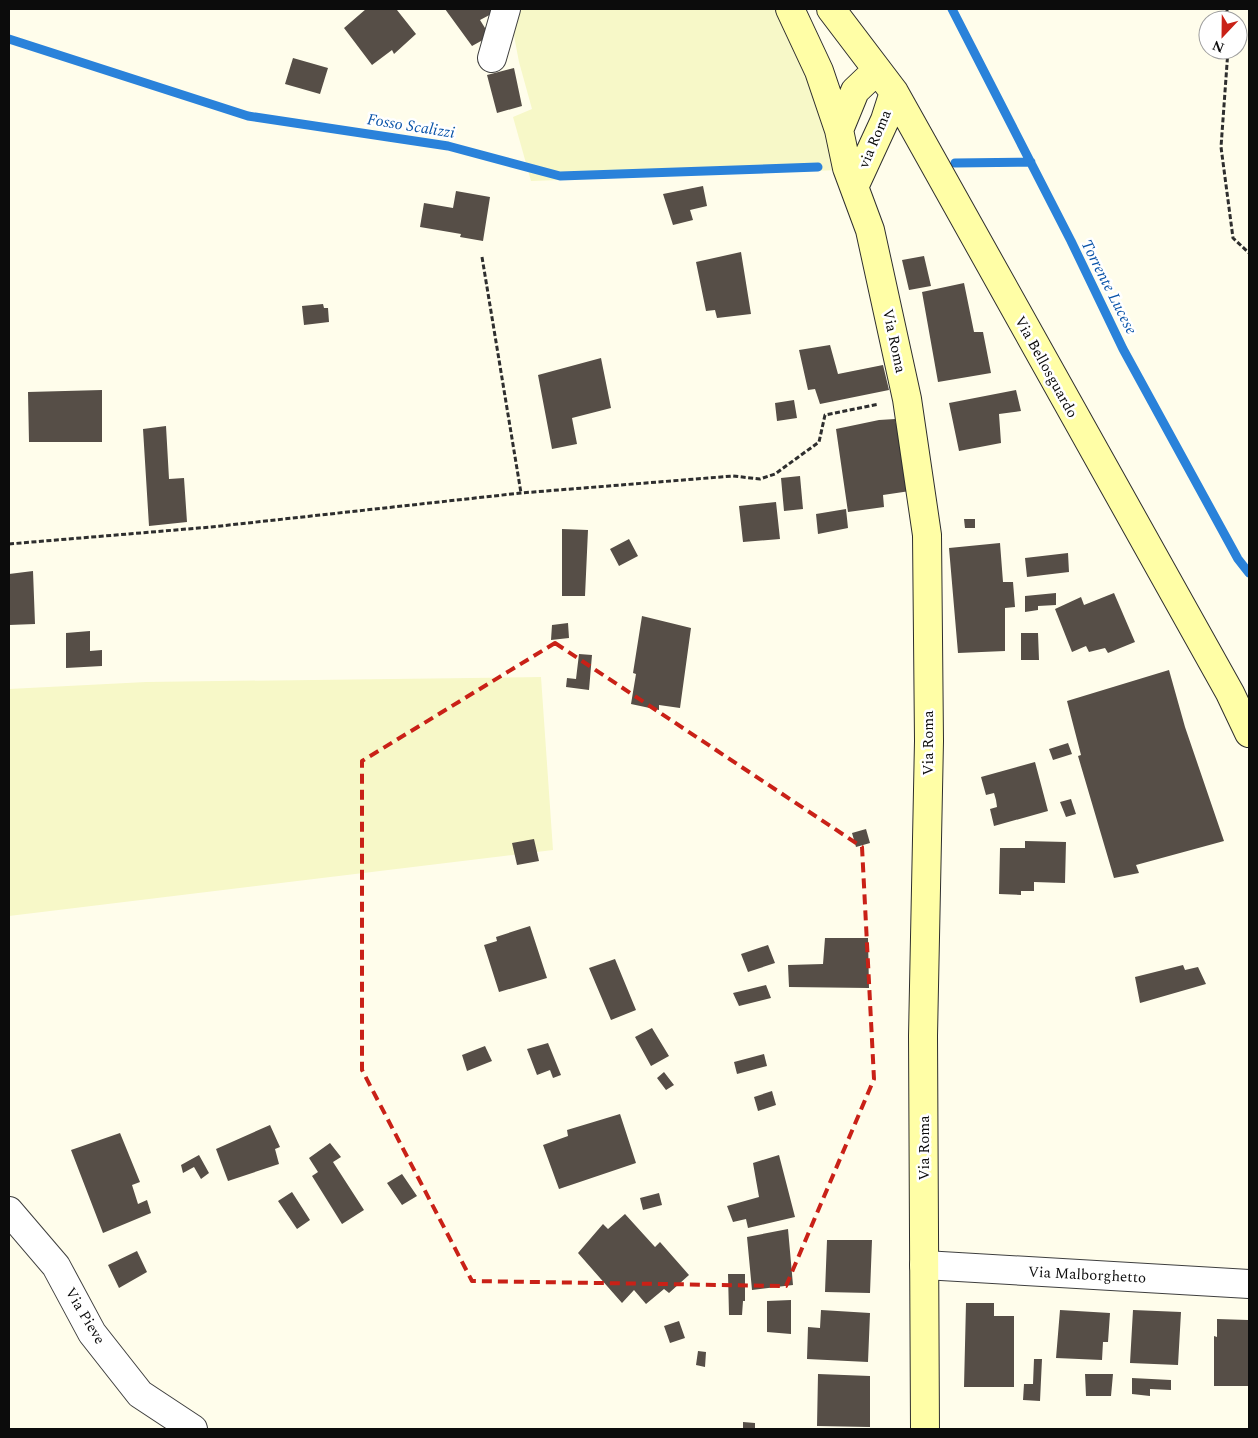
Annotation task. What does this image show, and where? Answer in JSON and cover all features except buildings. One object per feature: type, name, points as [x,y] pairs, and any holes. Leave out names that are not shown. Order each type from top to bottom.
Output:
[{"type":"street","points":[[492,58],[506,9]]},
{"type":"street","name":"Via Roma","points":[[790,9],[819,71],[839,130],[847,168],[855,185],[870,230],[907,399],[927,535],[929,741],[923,1036],[925,1429]]},
{"type":"street","points":[[819,71],[829,9]]},
{"type":"street","name":"Via Bellosguardo","points":[[829,9],[894,92],[1230,693],[1249,733]]},
{"type":"street","points":[[839,130],[855,91],[877,70]]},
{"type":"street","name":"via Roma","points":[[855,185],[885,120],[894,92]]},
{"type":"street","points":[[870,152],[890,145],[904,146],[930,159]]},
{"type":"street","name":"Via Pieve","points":[[9,1211],[56,1266],[92,1333],[140,1394],[193,1429]]},
{"type":"street","name":"Via Malborghetto","points":[[924,1265],[1249,1284]]},
{"type":"path","points":[[1227,60],[1221,147],[1233,238],[1249,253]]},
{"type":"path","points":[[482,257],[521,493]]},
{"type":"path","points":[[9,544],[211,527],[521,493],[733,476],[760,479],[775,474],[819,442],[825,415],[907,399]]},
{"type":"highlighted area","points":[[555,643],[862,847],[874,1079],[786,1286],[472,1281],[362,1070],[362,761]]},
{"type":"green space","points":[[513,9],[776,9],[789,27],[840,170],[531,181],[513,117],[532,109],[519,62],[510,15]]},
{"type":"green space","points":[[541,677],[553,850],[9,916],[9,689],[146,682]]},
{"type":"waterway","name":"Torrente Lucese","points":[[952,9],[1071,241],[1123,349],[1238,559],[1249,573]]},
{"type":"waterway","name":"Fosso Scalizzi","points":[[9,39],[248,116],[448,146],[560,176],[818,167]]},
{"type":"waterway","name":"Fosso Scalizzi","points":[[955,163],[1031,162]]}]
